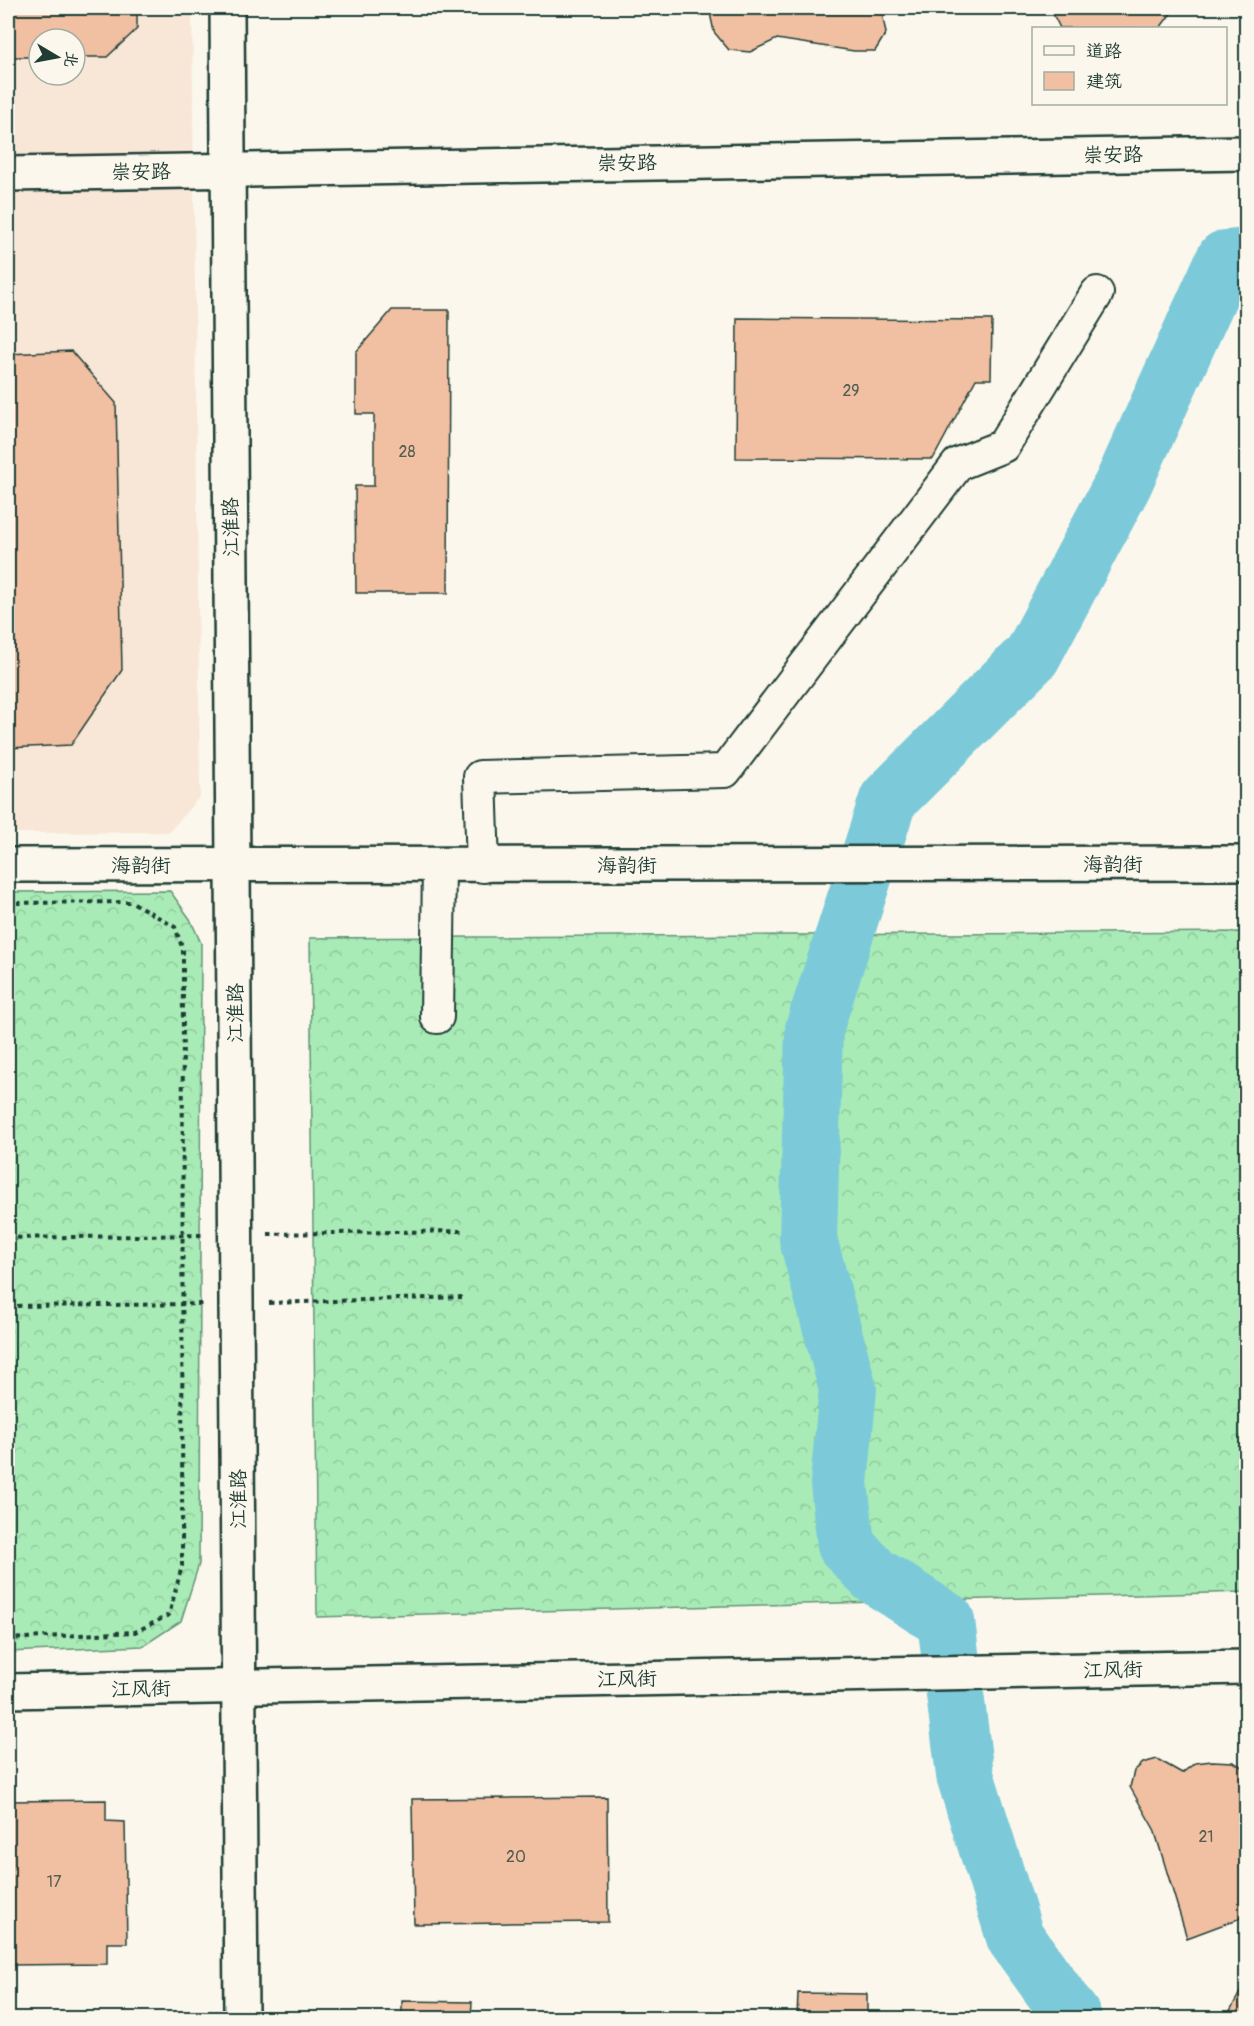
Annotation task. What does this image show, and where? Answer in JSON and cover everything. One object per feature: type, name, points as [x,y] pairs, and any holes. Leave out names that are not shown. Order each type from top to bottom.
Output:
[{"type":"street","name":"江淮路","points":[[227,8],[242,2019]]},
{"type":"street","name":"崇安路","points":[[8,174],[1246,153]]},
{"type":"street","points":[[483,866],[480,777],[725,771],[958,464],[1003,446],[1097,293]]},
{"type":"street","name":"海韵街","points":[[8,865],[1246,863]]},
{"type":"street","points":[[437,1017],[439,866]]},
{"type":"street","name":"江风街","points":[[8,1691],[1246,1667]]},
{"type":"path","points":[[8,903],[132,902],[175,927],[183,950],[182,1566],[169,1615],[135,1632],[8,1639]]},
{"type":"shaded area","points":[[8,8],[192,8],[200,796],[169,832],[8,833]]},
{"type":"green space","points":[[170,891],[190,919],[201,943],[199,1564],[181,1621],[143,1646],[8,1652],[8,892]]},
{"type":"green space","points":[[1246,932],[1246,1592],[317,1617],[310,938]]},
{"type":"building","points":[[8,8],[137,8],[137,29],[107,57],[87,57],[87,27],[27,27],[27,57],[8,57]]},
{"type":"building","points":[[711,8],[881,8],[886,33],[875,51],[854,51],[777,39],[750,52],[729,50],[714,32]]},
{"type":"building","points":[[1050,8],[1175,8],[1161,27],[1060,27]]},
{"type":"building","points":[[392,310],[449,310],[448,593],[356,593],[355,486],[374,486],[374,414],[356,414],[356,352]]},
{"type":"building","points":[[737,318],[992,320],[991,379],[976,379],[933,459],[736,458]]},
{"type":"building","points":[[71,351],[116,403],[122,670],[71,745],[8,748],[8,354]]},
{"type":"building","points":[[1157,1759],[1182,1773],[1195,1763],[1212,1761],[1233,1762],[1246,1769],[1246,1916],[1187,1938],[1154,1829],[1130,1787],[1134,1771],[1143,1763]]},
{"type":"building","points":[[607,1797],[608,1922],[414,1924],[412,1799]]},
{"type":"building","points":[[106,1800],[106,1821],[125,1822],[127,1943],[107,1943],[107,1964],[8,1965],[8,1801]]},
{"type":"building","points":[[1246,1986],[1246,2018],[1226,2018],[1243,1987]]},
{"type":"building","points":[[798,1993],[867,1994],[867,2018],[797,2018]]},
{"type":"building","points":[[402,2001],[472,2002],[471,2018],[402,2018]]},
{"type":"waterway","points":[[1073,2018],[1015,1937],[965,1775],[946,1621],[874,1575],[846,1545],[839,1483],[848,1389],[808,1239],[814,1029],[888,800],[1032,656],[1123,484],[1225,259],[1246,257]]}]
